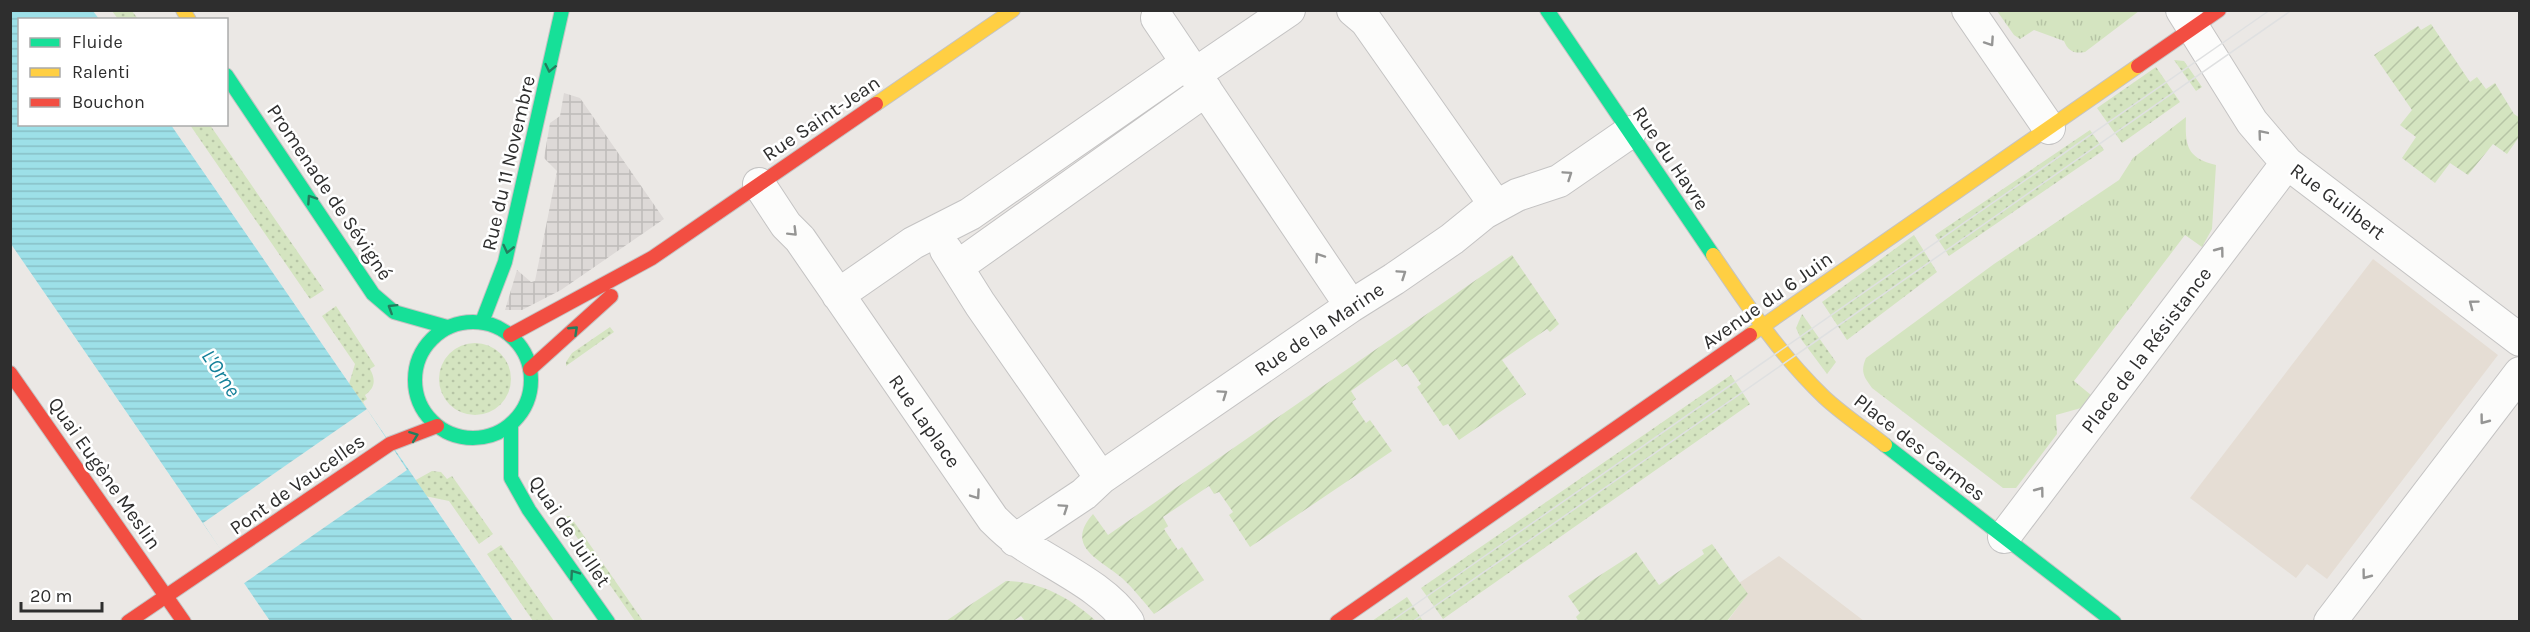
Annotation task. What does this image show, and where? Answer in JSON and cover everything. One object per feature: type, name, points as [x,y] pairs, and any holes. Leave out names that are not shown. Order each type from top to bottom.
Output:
[{"type":"street","name":"Rue du 11 Novembre","points":[[482,322],[505,262],[562,10]]},
{"type":"street","name":"Rue Saint-Jean","points":[[510,335],[652,258],[1012,10]]},
{"type":"street","points":[[957,267],[1196,76],[1289,10]]},
{"type":"street","points":[[1353,10],[1366,21],[1496,207]]},
{"type":"street","name":"Rue du Havre","points":[[1547,10],[1762,327]]},
{"type":"street","points":[[1968,10],[2049,128]]},
{"type":"street","name":"Avenue du 6 Juin","points":[[1337,621],[2049,128],[2187,20],[2218,10]]},
{"type":"street","points":[[1157,18],[1351,306]]},
{"type":"street","name":"Rue Guilbert","points":[[2187,20],[2252,122],[2287,163],[2520,340]]},
{"type":"street","points":[[838,295],[913,243],[970,214],[1196,76]]},
{"type":"street","name":"Promenade de Sévigné","points":[[228,78],[373,294],[394,312],[447,327]]},
{"type":"street","name":"Rue de la Marine","points":[[1016,540],[1084,494],[1101,478],[1496,207],[1517,195],[1559,181],[1630,132]]},
{"type":"street","name":"Place de la Résistance","points":[[2004,537],[2287,163]]},
{"type":"street","name":"Rue Laplace","points":[[759,184],[786,225],[800,239],[993,519],[1016,540],[1104,596],[1128,621]]},
{"type":"street","points":[[935,232],[1101,478]]},
{"type":"street","name":"Rue Saint-Jean","points":[[530,369],[652,258]]},
{"type":"street","points":[[482,322],[492,324],[510,335],[523,350],[530,369],[530,395],[524,409],[512,424],[494,435],[480,438],[454,436],[437,426],[424,412],[416,390],[415,375],[424,349],[447,327],[462,323],[482,322]]},
{"type":"street","name":"Place des Carmes","points":[[1762,327],[1825,398],[2114,621]]},
{"type":"street","name":"Quai Eugène Meslin","points":[[10,373],[183,621]]},
{"type":"street","points":[[2330,621],[2520,373]]},
{"type":"street","points":[[404,406],[416,390]]},
{"type":"street","name":"Quai de Juillet","points":[[512,424],[510,458],[512,478],[529,510],[608,621]]},
{"type":"street","name":"Pont de Vaucelles","points":[[128,621],[226,557],[390,444],[437,426]]},
{"type":"street","name":"Pont de Vaucelles","points":[[390,444],[394,428]]},
{"type":"shaded area","points":[[564,93],[580,98],[664,219],[561,290],[522,310],[505,310],[517,270],[531,282],[535,281],[557,171],[544,158],[550,123],[560,116]]},
{"type":"shaded area","points":[[2373,259],[2498,355],[2327,579],[2307,564],[2296,578],[2190,498]]},
{"type":"shaded area","points":[[1779,556],[1864,621],[1727,622],[1747,595],[1739,583]]},
{"type":"green space","points":[[112,11],[132,11],[137,18],[117,18]]},
{"type":"green space","points":[[1997,11],[2139,11],[2085,52],[2078,53],[2067,47],[2064,41],[2034,30],[2020,39],[2014,35]]},
{"type":"green space","points":[[2431,24],[2470,82],[2477,77],[2486,89],[2495,83],[2514,114],[2520,118],[2519,137],[2507,154],[2493,144],[2468,175],[2450,163],[2435,183],[2402,158],[2416,137],[2400,125],[2412,110],[2374,55],[2418,26],[2421,30]]},
{"type":"green space","points":[[2174,60],[2184,61],[2202,87],[2196,91]]},
{"type":"green space","points":[[2156,67],[2180,102],[2122,143],[2097,108]]},
{"type":"green space","points":[[2186,117],[2189,149],[2199,158],[2216,165],[2212,229],[2202,247],[2185,235],[2074,381],[2091,395],[2081,408],[2056,415],[2057,434],[2016,488],[2003,488],[1872,388],[1864,374],[1863,367],[1866,358],[1994,264],[2119,180],[2133,158]]},
{"type":"green space","points":[[191,126],[211,126],[324,290],[310,299]]},
{"type":"green space","points":[[2090,130],[2104,150],[1949,256],[1935,235]]},
{"type":"green space","points":[[1914,235],[1937,272],[1847,340],[1822,302]]},
{"type":"green space","points":[[1512,255],[1559,324],[1550,332],[1547,329],[1502,360],[1526,394],[1522,397],[1459,440],[1448,424],[1443,426],[1417,387],[1421,384],[1407,364],[1402,367],[1396,359],[1351,391],[1356,399],[1352,402],[1366,423],[1370,420],[1392,451],[1250,547],[1229,515],[1233,512],[1219,492],[1214,494],[1209,486],[1163,517],[1168,526],[1164,529],[1178,550],[1182,547],[1204,580],[1154,614],[1126,582],[1088,551],[1082,535],[1085,525],[1093,514],[1108,535]]},
{"type":"green space","points":[[336,306],[375,366],[370,369],[374,380],[373,387],[365,395],[367,399],[363,402],[367,409],[349,384],[355,364],[322,316]]},
{"type":"green space","points":[[1802,314],[1836,362],[1827,374],[1801,339],[1796,328]]},
{"type":"green space","points":[[610,327],[614,332],[566,366],[572,353]]},
{"type":"green space","points":[[482,343],[501,353],[509,365],[511,379],[509,393],[501,405],[489,413],[468,415],[449,405],[441,393],[439,372],[449,353],[461,345]]},
{"type":"green space","points":[[1731,375],[1750,404],[1443,619],[1421,588]]},
{"type":"green space","points":[[432,471],[441,472],[447,479],[452,476],[493,534],[479,544],[449,501],[425,496],[414,481]]},
{"type":"green space","points":[[570,516],[643,621],[635,621],[574,533],[564,529],[559,517]]},
{"type":"green space","points":[[1712,544],[1748,594],[1727,621],[1579,622],[1576,617],[1580,613],[1568,596],[1636,552],[1659,585],[1704,554],[1702,550]]},
{"type":"green space","points":[[501,545],[554,621],[533,621],[487,554]]},
{"type":"green space","points":[[1006,581],[1031,584],[1055,593],[1077,605],[1096,621],[1025,621],[1021,616],[1013,621],[946,621]]},
{"type":"green space","points":[[1407,597],[1423,621],[1372,621]]},
{"type":"water","name":"L'Orne","points":[[10,11],[93,11],[98,18],[18,18],[18,126],[172,126],[513,621],[270,621],[11,244]]},
{"type":"pier","points":[[367,409],[407,470],[243,584],[203,523]]},
{"type":"tram line","points":[[1390,622],[2270,10]]},
{"type":"tram line","points":[[1412,622],[2292,10]]},
{"type":"traffic: fast","points":[[482,322],[505,262],[562,10]]},
{"type":"traffic: fast","points":[[1547,10],[1713,255]]},
{"type":"traffic: fast","points":[[228,78],[373,294],[394,312],[447,327]]},
{"type":"traffic: fast","points":[[473,322],[495,326],[514,339],[527,358],[531,380],[527,402],[514,421],[495,434],[473,438],[451,434],[432,421],[419,402],[415,380],[419,358],[432,339],[451,326],[473,322]]},
{"type":"traffic: fast","points":[[511,424],[511,478],[529,510],[608,622]]},
{"type":"traffic: fast","points":[[1885,445],[2114,622]]},
{"type":"traffic: slow","points":[[183,10],[188,18]]},
{"type":"traffic: slow","points":[[876,104],[1013,10]]},
{"type":"traffic: slow","points":[[1750,335],[2138,66]]},
{"type":"traffic: slow","points":[[1713,255],[1765,329],[1808,381],[1838,409],[1885,445]]},
{"type":"traffic: jam","points":[[2138,66],[2219,10]]},
{"type":"traffic: jam","points":[[510,335],[652,258],[876,104]]},
{"type":"traffic: jam","points":[[530,369],[611,296]]},
{"type":"traffic: jam","points":[[1337,622],[1750,335]]},
{"type":"traffic: jam","points":[[10,373],[184,622]]},
{"type":"traffic: jam","points":[[128,622],[390,444],[437,426]]}]
